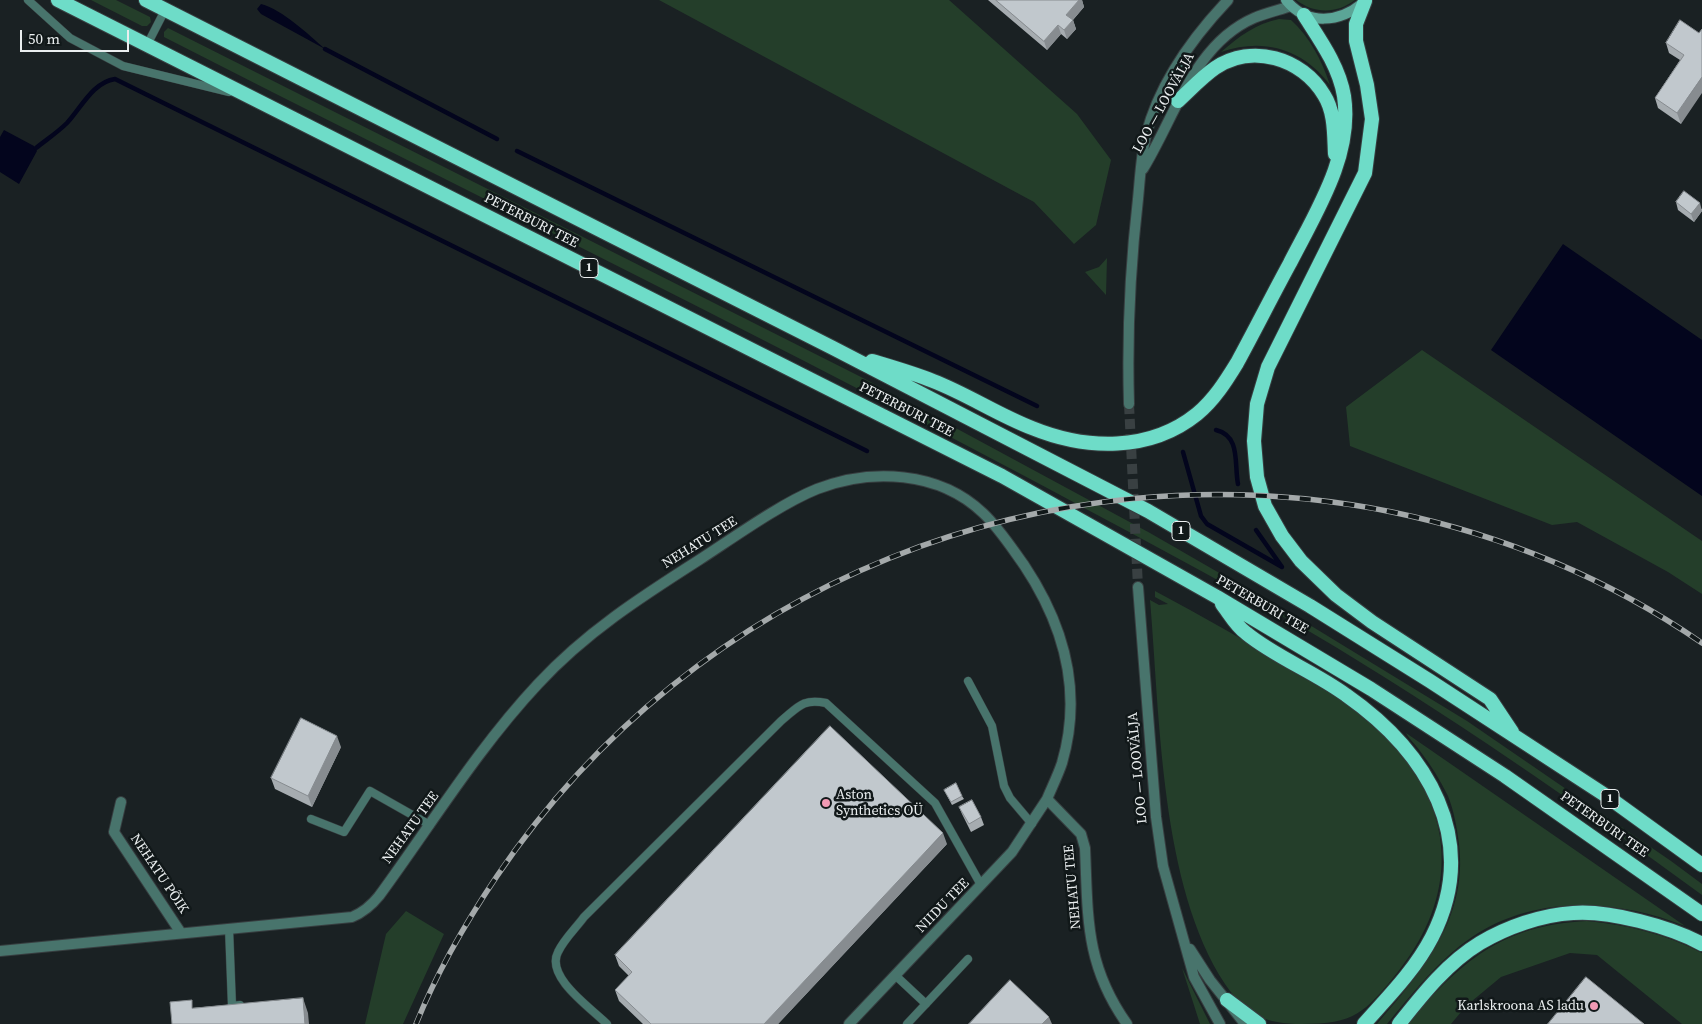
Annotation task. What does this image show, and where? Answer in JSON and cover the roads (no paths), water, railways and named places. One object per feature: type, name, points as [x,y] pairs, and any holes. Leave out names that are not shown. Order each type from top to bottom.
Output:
[{"type":"highway","name":"PETERBURI TEE","points":[[58,0],[1002,476],[1217,597],[1371,689],[1506,776],[1702,914]]},
{"type":"highway","name":"PETERBURI TEE","points":[[146,0],[833,348],[1148,511],[1310,606],[1608,797],[1702,865]]},
{"type":"highway","points":[[1365,1],[1356,24],[1356,41],[1367,85],[1372,118],[1365,173],[1268,367],[1257,404],[1254,450],[1257,477],[1266,506],[1282,536],[1301,561],[1336,595],[1372,622],[1490,699],[1515,737]]},
{"type":"highway","points":[[833,348],[934,381],[1033,429],[1080,443],[1123,444],[1168,433],[1198,413],[1224,386],[1320,204],[1342,144],[1346,116],[1344,94],[1331,57],[1304,15]]},
{"type":"highway","points":[[1178,101],[1215,68],[1236,59],[1254,55],[1280,58],[1304,71],[1325,95],[1333,119],[1335,167]]},
{"type":"highway","points":[[1217,597],[1245,633],[1344,693],[1374,714],[1398,737],[1430,781],[1446,820],[1450,854],[1450,878],[1432,936],[1414,967],[1367,1021],[1355,1024]]},
{"type":"highway","points":[[1399,1024],[1428,988],[1479,944],[1512,927],[1543,918],[1574,912],[1618,917],[1651,924],[1702,944]]},
{"type":"highway","points":[[1226,1000],[1259,1024]]},
{"type":"main road","points":[[1288,3],[1304,15],[1320,20],[1337,18],[1352,12],[1365,1]]},
{"type":"street","name":"LOO — LOOVÄLJA","points":[[1129,404],[1127,337],[1134,233],[1146,135],[1160,99],[1180,59],[1204,26],[1228,0]]},
{"type":"street","name":"LOO — LOOVÄLJA","points":[[1141,172],[1161,140],[1178,101],[1206,54],[1227,35],[1254,18],[1288,3]]},
{"type":"street","name":"NEHATU TEE","points":[[0,951],[352,917],[360,914],[379,896],[526,696],[567,654],[620,610],[709,553],[815,490],[845,480],[877,475],[900,476],[944,488],[965,498],[982,512],[999,530],[1036,583],[1052,613],[1063,641],[1071,698],[1069,725],[1062,763],[1048,799],[1082,834],[1085,848],[1093,956],[1100,978],[1112,1004],[1127,1024]]},
{"type":"street","name":"LOO — LOOVÄLJA","points":[[1138,587],[1156,818],[1163,866],[1194,977],[1220,1024]]},
{"type":"street","name":"NIIDU TEE","points":[[849,1024],[1012,852],[1048,799]]},
{"type":"street","name":"NEHATU PÕIK","points":[[121,802],[114,832],[181,933]]},
{"type":"street","name":"LOO — LOOVÄLJA","points":[[1186,944],[1245,1024]]},
{"type":"lane","points":[[28,0],[70,38],[123,66],[244,95]]},
{"type":"lane","points":[[147,45],[165,10]]},
{"type":"lane","points":[[968,681],[992,726],[1004,786],[1010,798],[1032,824]]},
{"type":"lane","points":[[608,1024],[558,975],[555,964],[558,952],[584,917],[781,721],[804,702],[814,700],[826,703],[935,803],[981,885]]},
{"type":"lane","points":[[311,819],[344,832],[370,791],[430,825]]},
{"type":"lane","points":[[229,928],[232,1006],[250,1004]]},
{"type":"lane","points":[[907,1024],[968,959]]},
{"type":"lane","points":[[895,975],[926,1004]]},
{"type":"water","points":[[261,4],[278,11],[325,49],[261,14],[257,9]]},
{"type":"water","points":[[4,130],[34,146],[37,151],[19,184],[0,172],[0,137]]},
{"type":"water","points":[[1563,244],[1702,340],[1702,496],[1491,350]]},
{"type":"waterway","points":[[325,49],[497,139]]},
{"type":"waterway","points":[[36,148],[67,123],[94,90],[107,81],[115,79],[867,451]]},
{"type":"waterway","points":[[517,151],[1037,406]]},
{"type":"waterway","points":[[1216,430],[1224,433],[1233,444],[1238,484]]},
{"type":"waterway","points":[[1183,452],[1201,516],[1207,524],[1282,567],[1256,530]]},
{"type":"tunnel","points":[[1129,404],[1138,587]]},
{"type":"railway","points":[[416,1024],[433,985],[453,948],[497,876],[578,773],[672,686],[776,614],[889,558],[1009,520],[1134,499],[1263,496],[1392,512],[1474,533],[1554,562],[1630,599],[1702,643]]},
{"type":"place","name":"Aston Synthetics OÜ","points":[[826,803]]},
{"type":"place","name":"Karlskroona AS ladu","points":[[1594,1006]]}]
